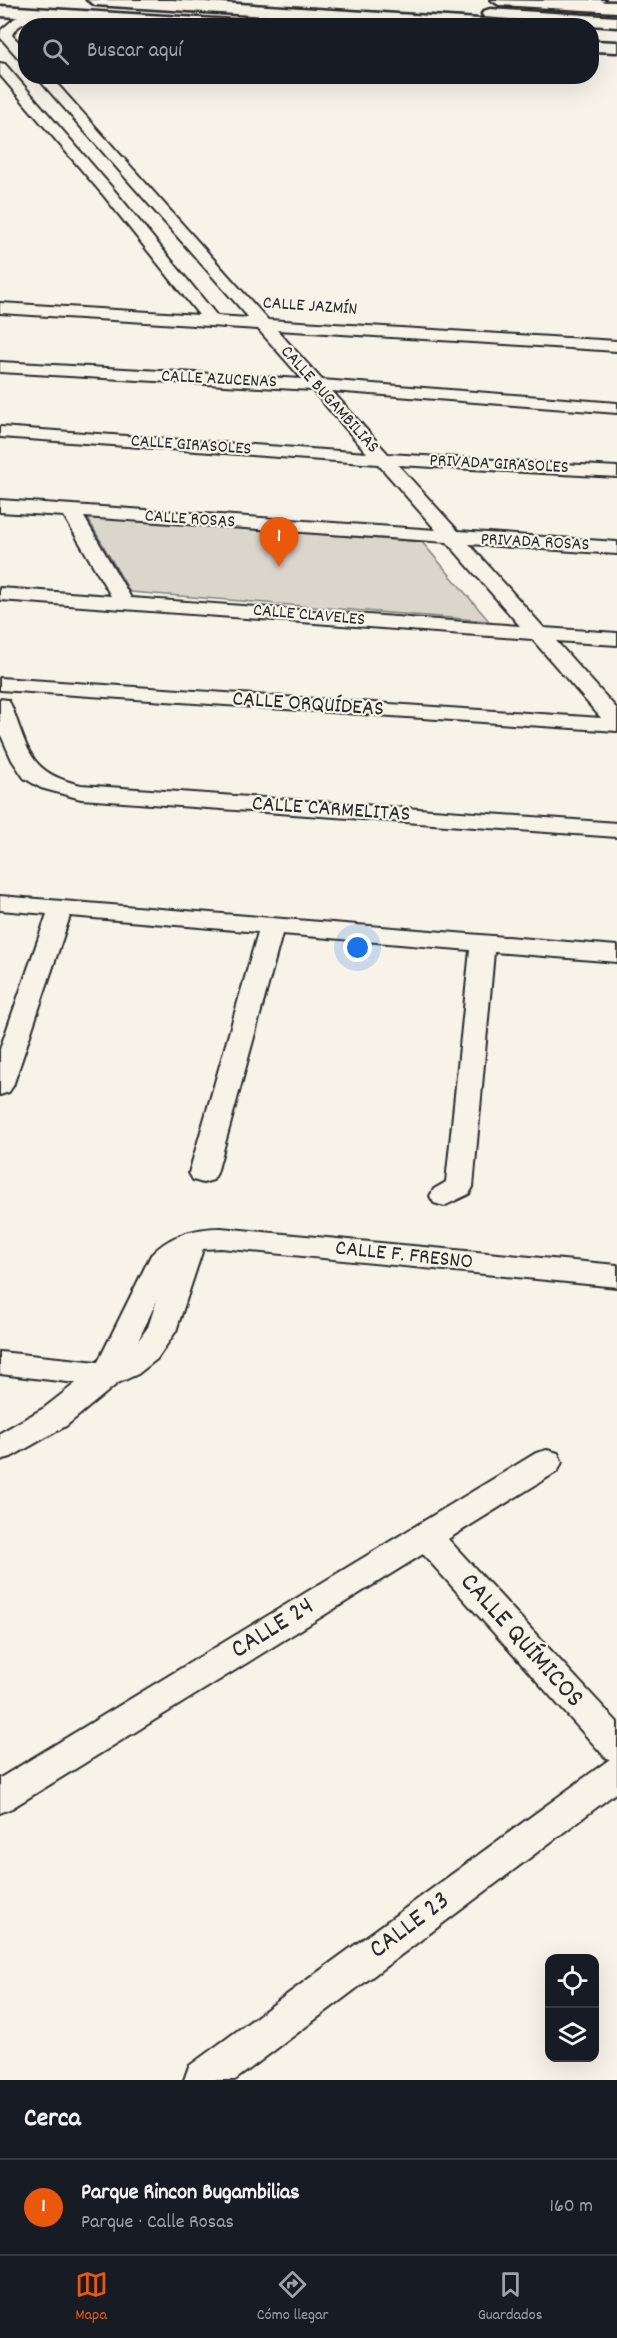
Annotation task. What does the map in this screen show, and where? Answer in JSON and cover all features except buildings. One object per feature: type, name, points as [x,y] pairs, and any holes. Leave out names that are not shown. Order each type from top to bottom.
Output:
[{"type":"main road","points":[[95,0],[385,13],[616,11]]},
{"type":"main road","points":[[273,0],[434,18]]},
{"type":"main road","points":[[499,0],[616,11]]},
{"type":"main road","points":[[550,3],[597,0]]},
{"type":"main road","points":[[0,11],[110,18]]},
{"type":"main road","points":[[599,31],[617,32]]},
{"type":"main road","points":[[599,46],[617,47]]},
{"type":"street","points":[[29,18],[41,14]]},
{"type":"street","points":[[18,22],[11,24],[5,34],[18,49]]},
{"type":"street","points":[[0,67],[109,194],[212,321]]},
{"type":"street","name":"CALLE BUGAMBILIAS","points":[[49,84],[617,723]]},
{"type":"street","points":[[109,194],[142,190]]},
{"type":"street","name":"CALLE JAZMÍN","points":[[0,308],[617,346]]},
{"type":"street","name":"CALLE AZUCENAS","points":[[0,367],[316,385],[617,408]]},
{"type":"street","name":"CALLE GIRASOLES","points":[[0,432],[382,459]]},
{"type":"street","name":"PRIVADA GIRASOLES","points":[[382,459],[617,472]]},
{"type":"street","name":"CALLE ROSAS","points":[[0,506],[453,538]]},
{"type":"street","points":[[71,511],[124,602]]},
{"type":"street","name":"PRIVADA ROSAS","points":[[453,538],[617,548]]},
{"type":"street","name":"CALLE CLAVELES","points":[[0,594],[617,639]]},
{"type":"street","name":"CALLE ORQUÍDEAS","points":[[0,684],[617,723]]},
{"type":"street","name":"CALLE CARMELITAS","points":[[0,705],[33,774],[47,783],[81,792],[617,830]]},
{"type":"street","points":[[0,903],[617,954]]},
{"type":"street","points":[[0,1086],[61,908]]},
{"type":"street","points":[[203,1173],[272,926]]},
{"type":"street","points":[[444,1196],[459,1187],[483,943]]},
{"type":"street","name":"CALLE F. FRESNO","points":[[107,1375],[139,1359],[161,1332],[192,1240],[221,1238],[617,1276]]},
{"type":"street","points":[[0,1363],[107,1375]]},
{"type":"street","points":[[0,1448],[55,1417],[107,1375]]},
{"type":"street","name":"CALLE 24","points":[[0,1797],[547,1462]]},
{"type":"street","name":"CALLE QUÍMICOS","points":[[425,1535],[617,1746]]},
{"type":"street","name":"CALLE 23","points":[[203,2080],[617,1772]]},
{"type":"shaded area","points":[[87,517],[422,542],[489,621],[130,592]]},
{"type":"place","name":"Parque Rincon Bugambilias","points":[[279,567]]}]
